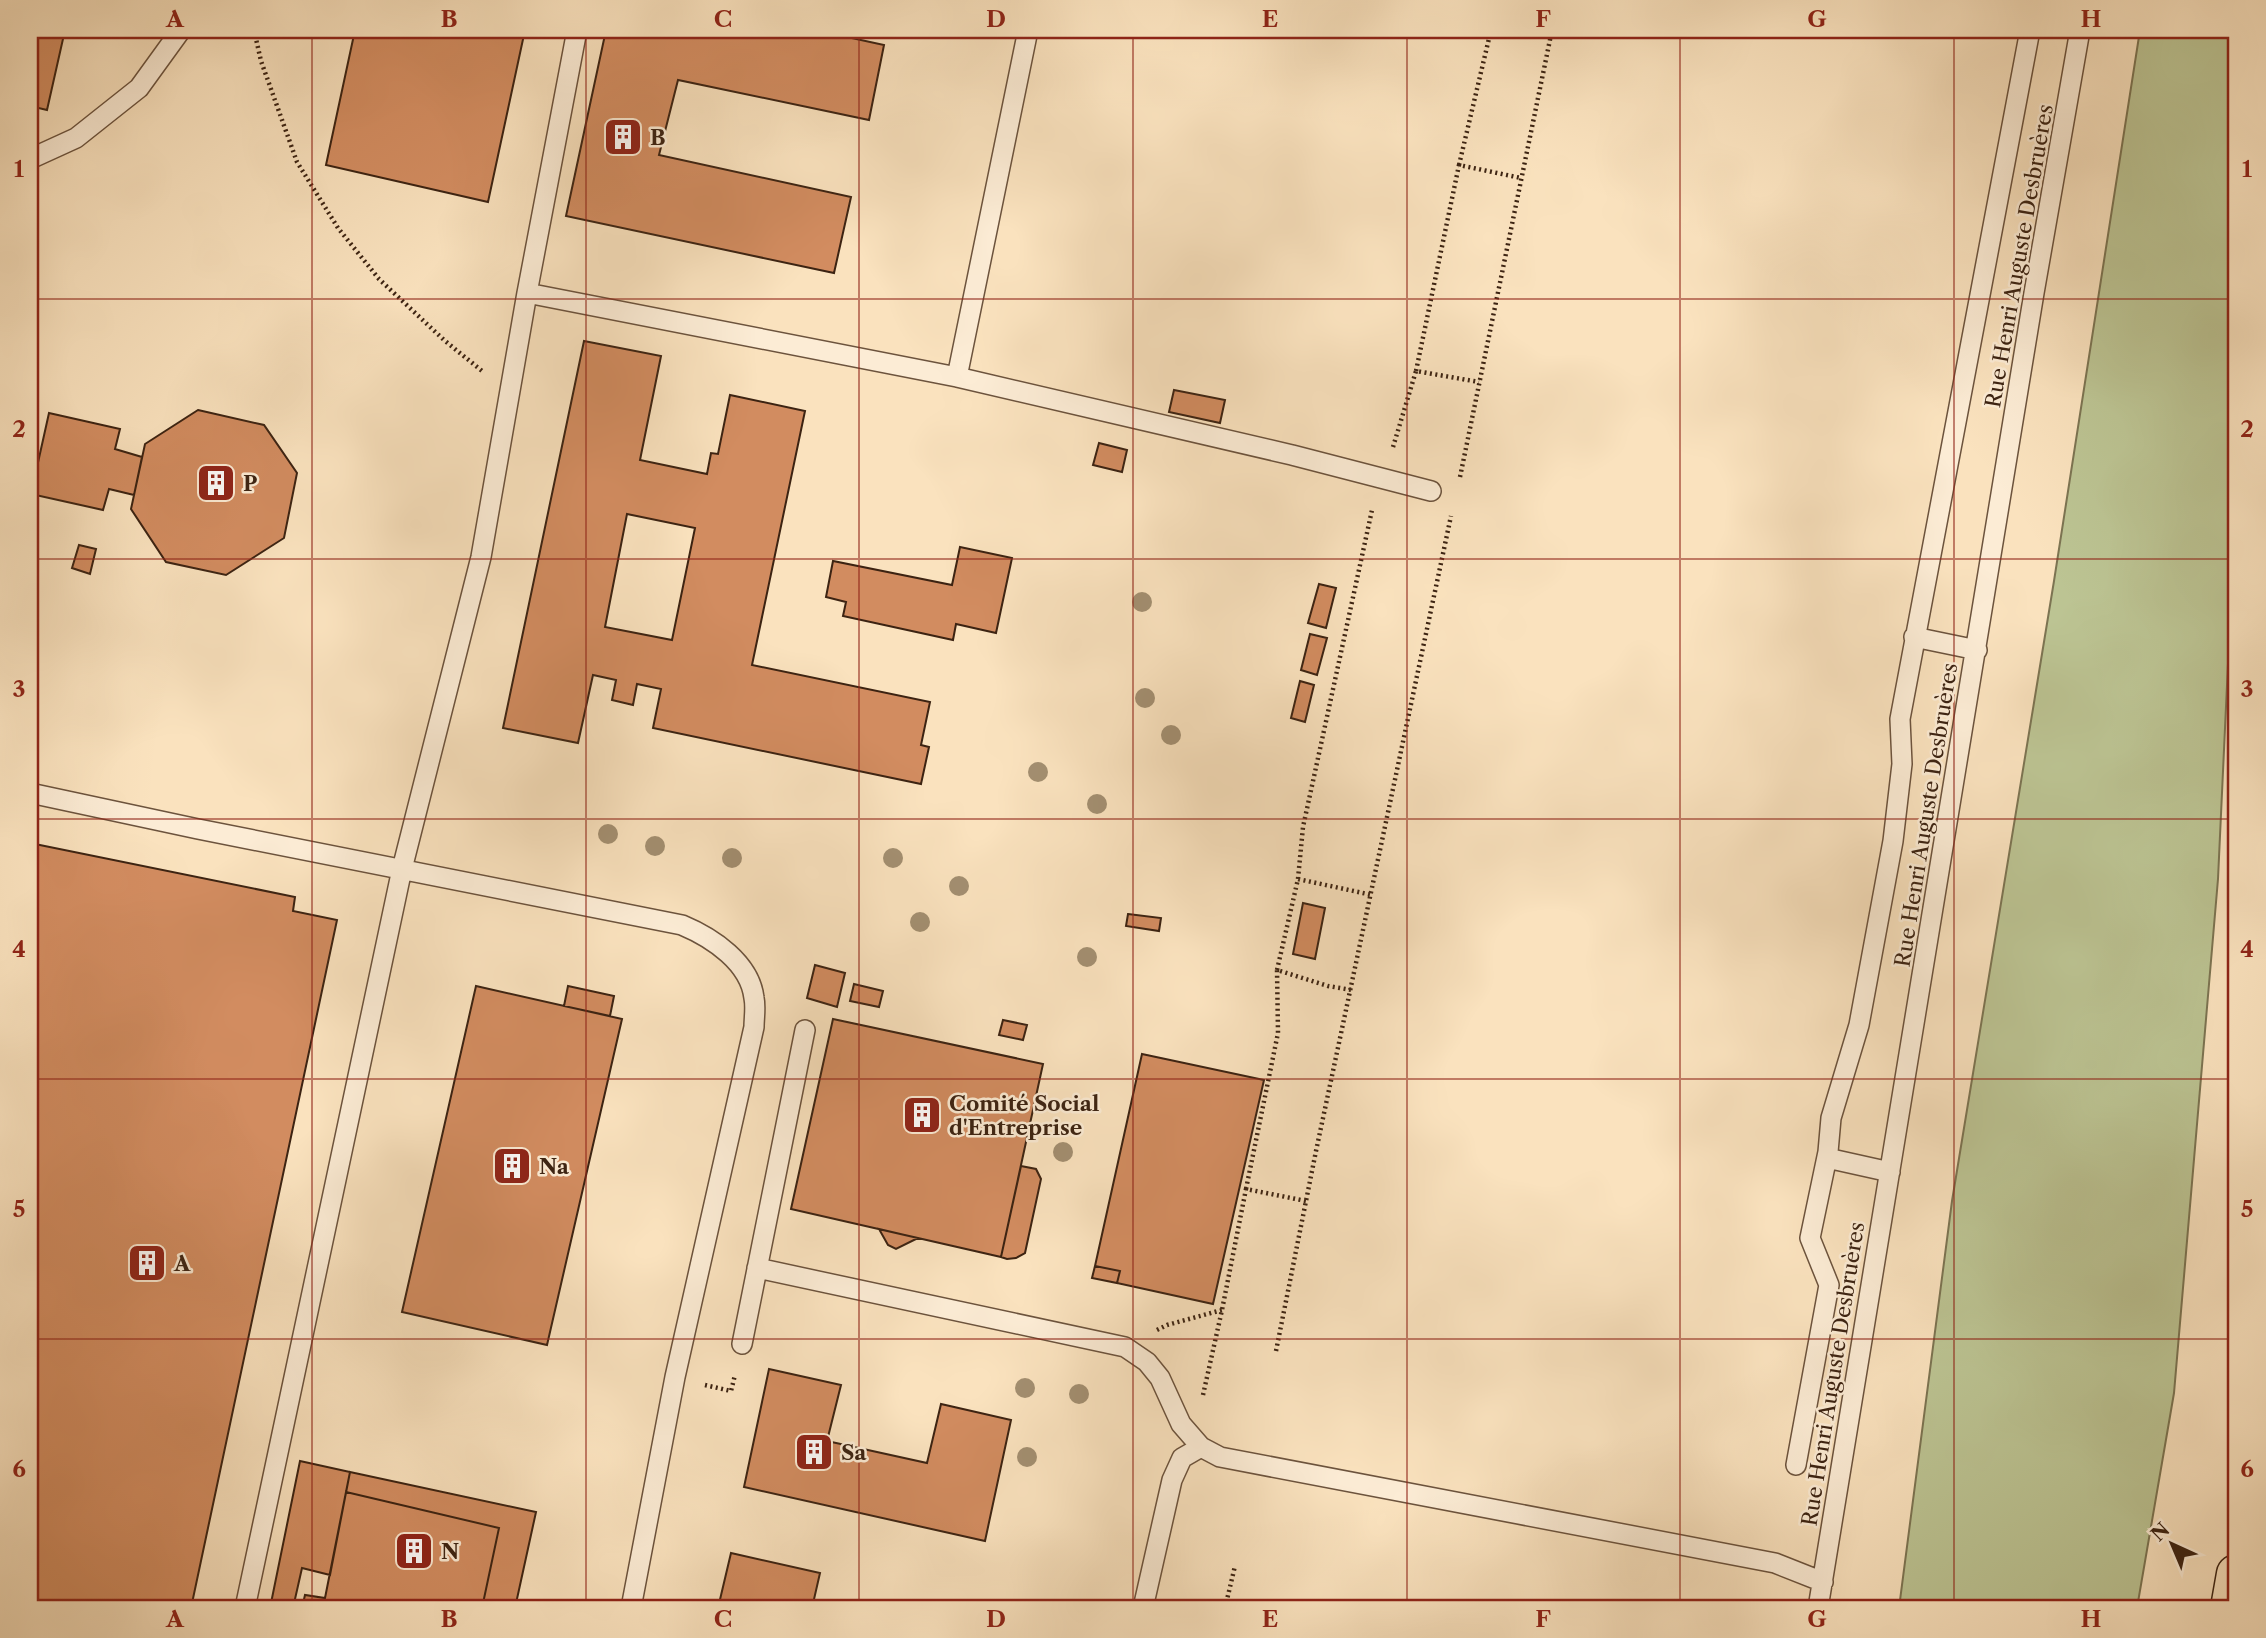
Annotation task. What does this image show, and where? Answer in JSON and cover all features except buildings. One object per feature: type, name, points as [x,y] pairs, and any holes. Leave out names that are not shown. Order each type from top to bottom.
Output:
[{"type":"highway","points":[[2230,1608],[2236,1574]]},
{"type":"lane","points":[[30,159],[76,138],[139,88],[181,30]]},
{"type":"lane","points":[[245,1608],[402,869],[481,557],[577,30]]},
{"type":"lane","points":[[957,377],[1028,30]]},
{"type":"lane","points":[[1796,1465],[1829,1285],[1810,1238],[1827,1158],[1832,1118],[1859,1025],[1894,841],[1902,764],[1900,719],[2030,30]]},
{"type":"lane","name":"Rue Henri Auguste Desbruères","points":[[1818,1608],[2034,293],[2080,30]]},
{"type":"lane","points":[[527,293],[957,377],[1292,455],[1431,491]]},
{"type":"lane","points":[[1914,637],[1977,650]]},
{"type":"lane","points":[[30,793],[682,925],[706,935],[727,953],[745,974],[754,997],[754,1027],[675,1377],[631,1608]]},
{"type":"lane","points":[[742,1344],[805,1030]]},
{"type":"lane","points":[[1827,1158],[1890,1172]]},
{"type":"lane","points":[[757,1268],[1125,1347],[1147,1362],[1160,1378],[1181,1424],[1201,1447],[1220,1457],[1775,1563],[1823,1582]]},
{"type":"lane","points":[[1143,1608],[1172,1480],[1182,1458],[1201,1447]]},
{"type":"path","points":[[254,30],[261,61],[297,162],[338,228],[379,279],[444,340],[510,393]]},
{"type":"path","points":[[1181,1424],[1203,1396],[1223,1310],[1278,1033],[1277,970],[1298,879],[1303,827],[1374,501],[1384,479],[1416,371],[1459,165],[1491,30]]},
{"type":"path","points":[[1458,482],[1552,30]]},
{"type":"path","points":[[1459,165],[1521,178]]},
{"type":"path","points":[[1416,371],[1479,382]]},
{"type":"path","points":[[1276,1351],[1453,507]]},
{"type":"path","points":[[1298,879],[1371,895]]},
{"type":"path","points":[[1277,970],[1328,986],[1352,990]]},
{"type":"path","points":[[1246,1189],[1306,1201]]},
{"type":"path","points":[[1125,1347],[1167,1325],[1223,1310]]},
{"type":"path","points":[[1226,1608],[1235,1566]]},
{"type":"green space","points":[[2140,30],[2236,30],[2236,491],[2218,879],[2174,1393],[2137,1608],[1899,1608],[1952,1201],[2054,581]]},
{"type":"place","name":"B","points":[[623,137]]},
{"type":"place","name":"P","points":[[216,483]]},
{"type":"place","name":"Comité Social d'Entreprise","points":[[922,1115]]},
{"type":"place","name":"Na","points":[[512,1166]]},
{"type":"place","name":"A","points":[[147,1263]]},
{"type":"place","name":"Sa","points":[[814,1452]]},
{"type":"place","name":"N","points":[[414,1551]]}]
